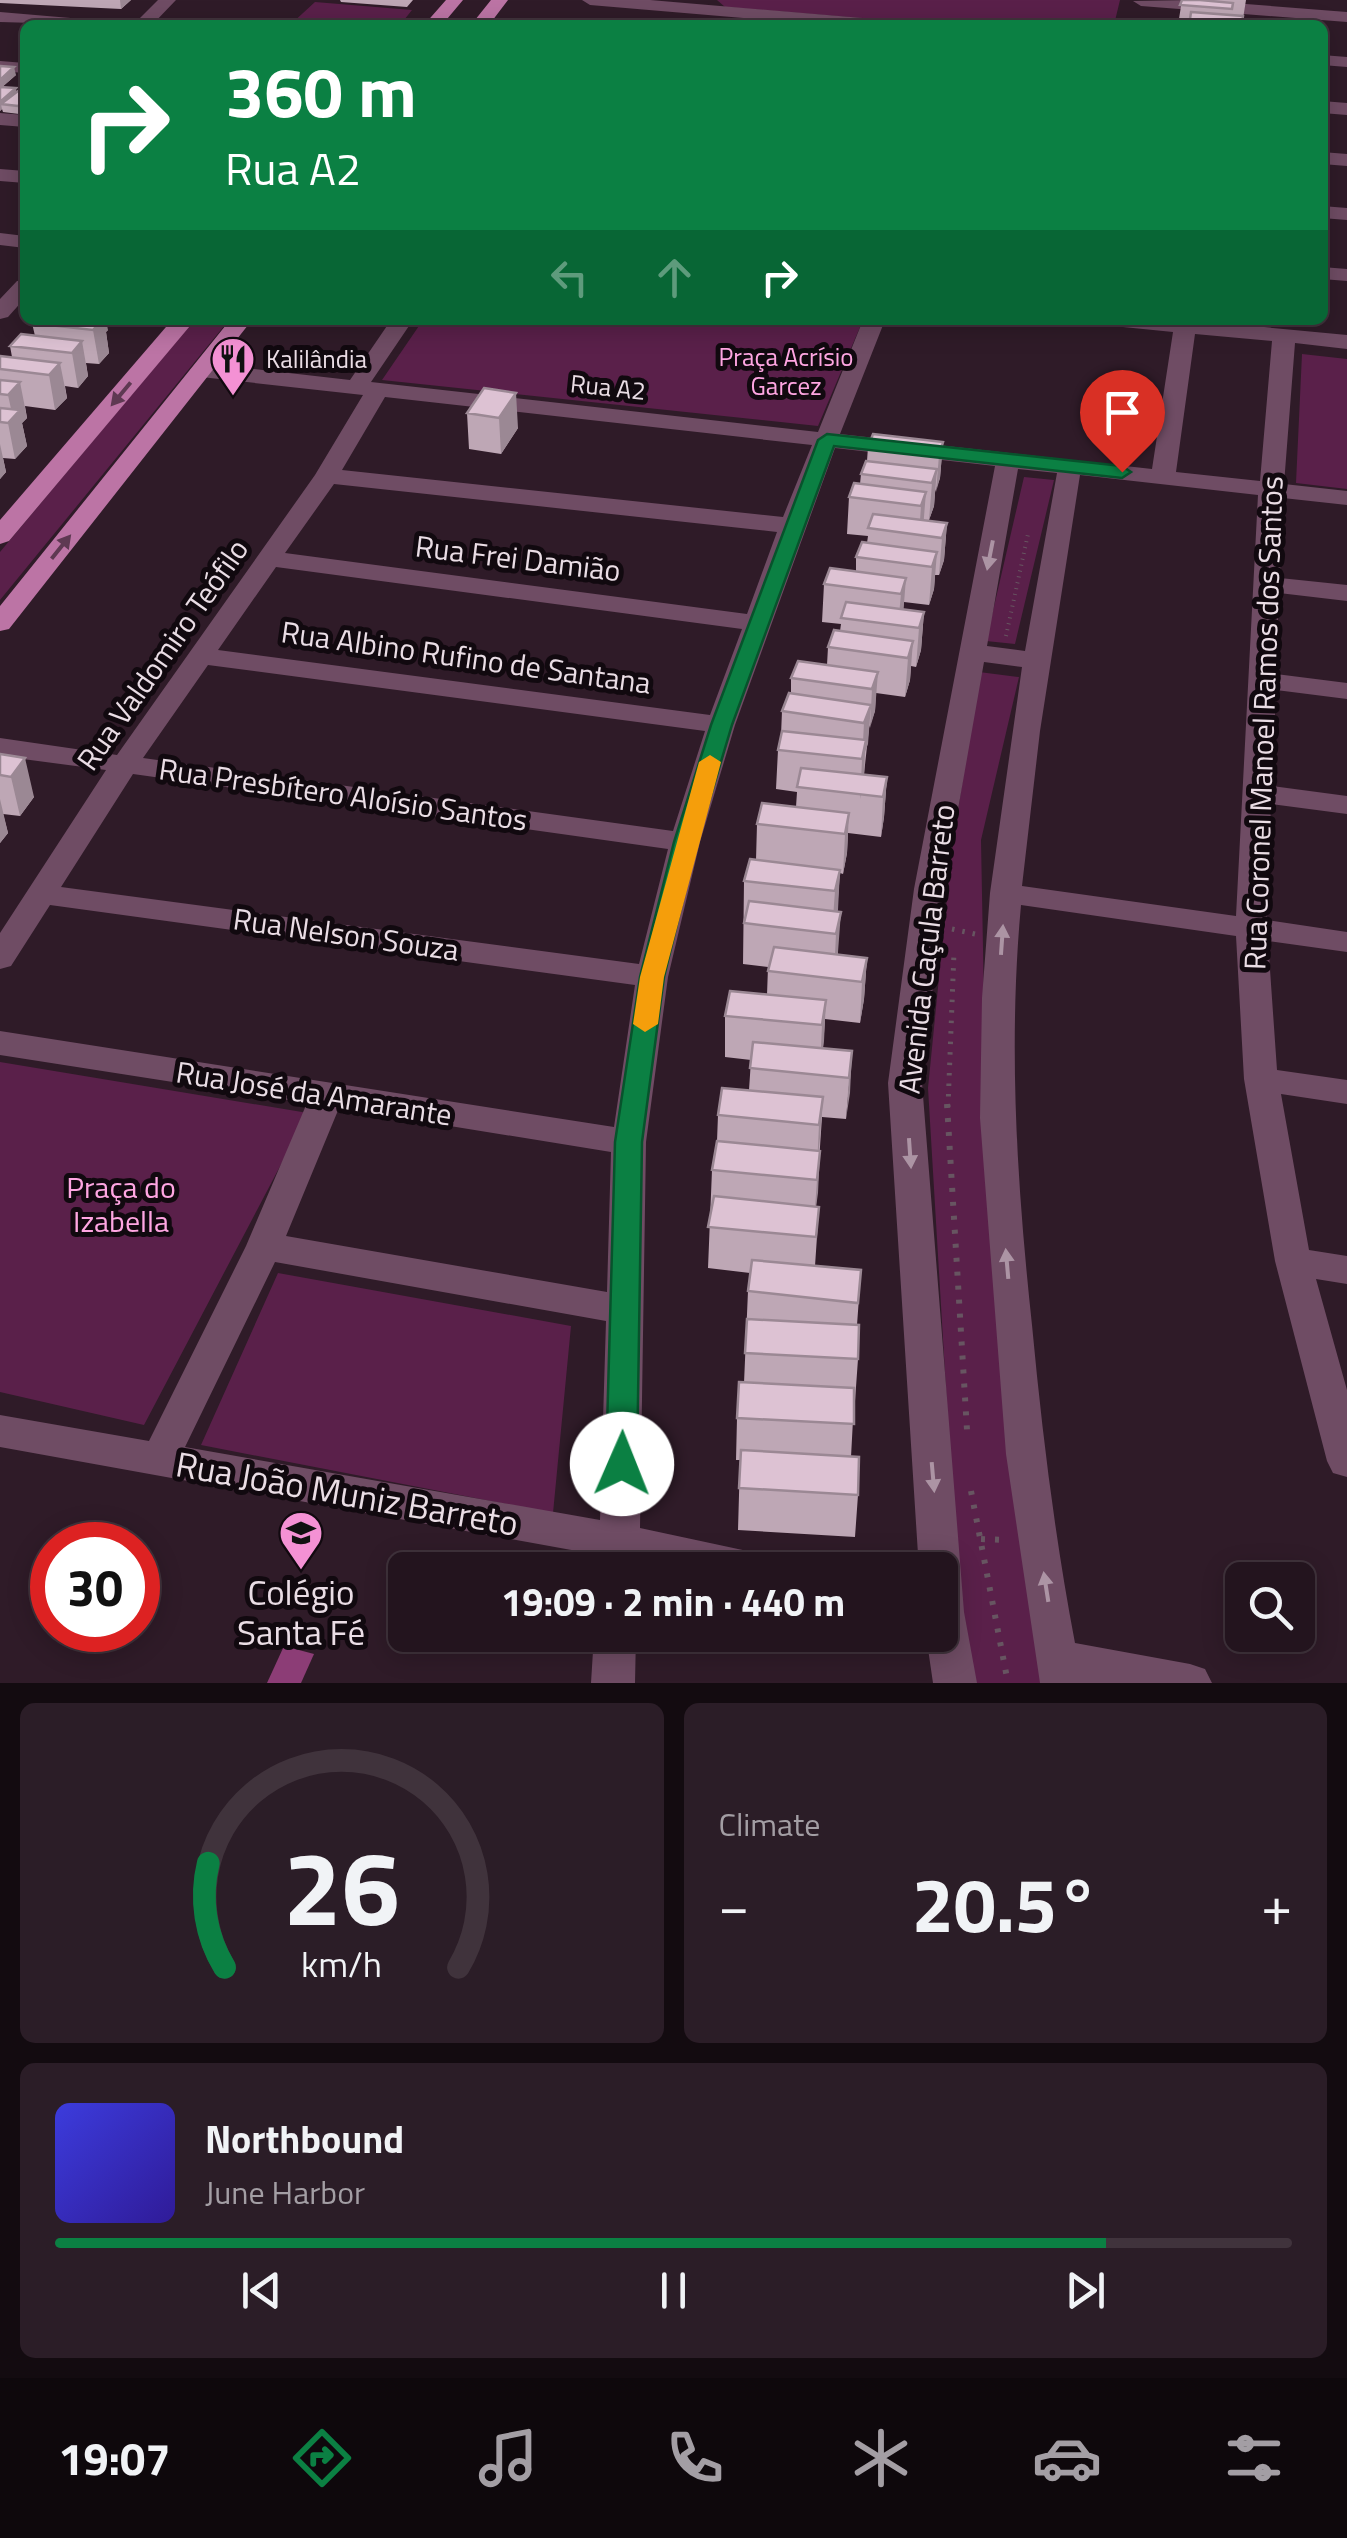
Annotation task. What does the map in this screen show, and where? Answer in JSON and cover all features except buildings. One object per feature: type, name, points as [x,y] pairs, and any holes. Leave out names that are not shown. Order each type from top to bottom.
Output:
[{"type":"main road","points":[[437,20],[455,0]]},
{"type":"main road","points":[[484,20],[500,0]]},
{"type":"main road","points":[[0,536],[180,325]]},
{"type":"main road","points":[[0,623],[238,325]]},
{"type":"street","points":[[147,20],[168,0]]},
{"type":"street","points":[[590,0],[688,4],[839,20]]},
{"type":"street","points":[[1141,0],[1288,18],[1324,7],[1347,17]]},
{"type":"street","points":[[634,20],[646,5]]},
{"type":"street","points":[[0,17],[35,20]]},
{"type":"street","points":[[0,312],[20,291]]},
{"type":"street","name":"Rua Valdomiro Teófilo","points":[[0,958],[124,765],[327,476],[399,325]]},
{"type":"street","points":[[619,1552],[628,1142],[652,977],[685,842],[756,623],[872,325]]},
{"type":"street","points":[[1175,325],[1255,326],[1284,336],[1347,342]]},
{"type":"street","points":[[1163,477],[1185,326]]},
{"type":"street","name":"Rua Coronel Manoel Ramos dos Santos","points":[[1284,336],[1271,490],[1250,928],[1261,1079],[1294,1262],[1347,1461]]},
{"type":"street","name":"Rua A2","points":[[202,370],[1347,498]]},
{"type":"street","name":"Avenida Caçula Barreto","points":[[939,1552],[906,1083],[924,924],[1008,459]]},
{"type":"street","points":[[1070,466],[1036,660],[1005,893],[998,1003],[1000,1191],[1025,1456],[1059,1671],[1190,1683]]},
{"type":"street","points":[[327,476],[792,526]]},
{"type":"street","name":"Rua Frei Damião","points":[[270,559],[756,623]]},
{"type":"street","points":[[1267,584],[1347,594]]},
{"type":"street","points":[[972,652],[1036,660]]},
{"type":"street","name":"Rua Albino Rufino de Santana","points":[[202,656],[722,725]]},
{"type":"street","points":[[1262,680],[1347,691]]},
{"type":"street","name":"Rua Presbítero Aloísio Santos","points":[[0,747],[685,842]]},
{"type":"street","points":[[1257,793],[1347,806]]},
{"type":"street","points":[[1005,893],[1347,942]]},
{"type":"street","name":"Rua Nelson Souza","points":[[40,894],[652,977]]},
{"type":"street","name":"Rua José da Amarante","points":[[0,1043],[628,1142]]},
{"type":"street","points":[[1261,1079],[1347,1092]]},
{"type":"street","points":[[159,1461],[264,1246],[328,1097]]},
{"type":"street","points":[[264,1246],[625,1310]]},
{"type":"street","points":[[1294,1262],[1347,1270]]},
{"type":"street","name":"Rua João Muniz Barreto","points":[[0,1431],[600,1552]]},
{"type":"street","points":[[613,1683],[614,1652]]},
{"type":"street","name":"Avenida Caçula Barreto","points":[[949,1652],[955,1683]]},
{"type":"path","points":[[993,543],[1056,550]]},
{"type":"path","points":[[924,924],[1002,940]]},
{"type":"path","points":[[938,1538],[1038,1541]]},
{"type":"green space","points":[[717,0],[1120,0],[1115,20],[886,20],[725,7]]},
{"type":"green space","points":[[315,2],[412,10],[404,20],[295,20]]},
{"type":"green space","points":[[190,325],[225,325],[0,600],[0,552]]},
{"type":"green space","name":"Praça Acrísio Garcez","points":[[420,325],[861,325],[818,426],[382,380]]},
{"type":"green space","points":[[1302,354],[1347,359],[1347,489],[1296,483]]},
{"type":"green space","points":[[1024,477],[1054,480],[1015,644],[986,641]]},
{"type":"green space","points":[[979,672],[1019,677],[981,840],[986,1111],[1049,1683],[967,1683],[962,1657],[928,1088],[951,857]]},
{"type":"green space","name":"Praça do Izabella","points":[[0,1062],[308,1113],[144,1425],[0,1392]]},
{"type":"green space","points":[[278,1273],[571,1326],[553,1513],[201,1445]]},
{"type":"shaded area","points":[[284,1646],[314,1654],[301,1683],[267,1683]]},
{"type":"slow traffic","points":[[645,1024],[652,977],[685,842],[710,762]]},
{"type":"place","name":"Kalilândia","points":[[233,397]]},
{"type":"place","name":"Colégio Santa Fé","points":[[301,1571]]},
{"type":"route","points":[[622,1464],[628,1142],[652,977],[685,842],[722,725],[756,623],[827,440],[1122,472]]}]
